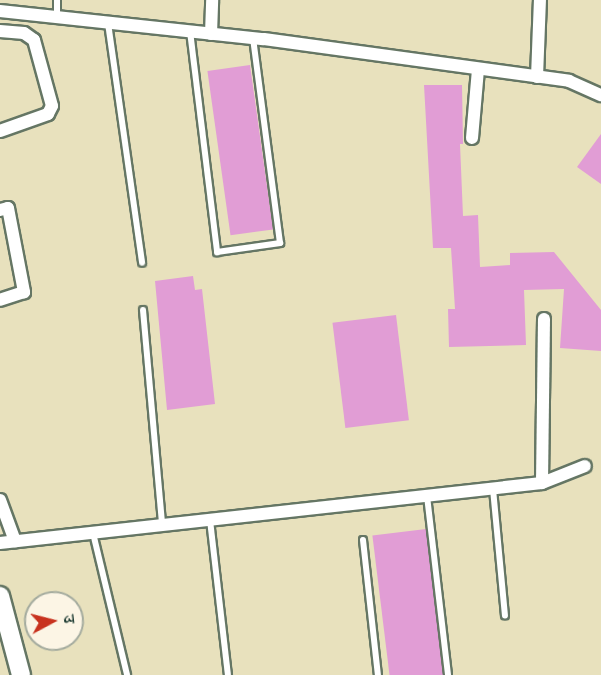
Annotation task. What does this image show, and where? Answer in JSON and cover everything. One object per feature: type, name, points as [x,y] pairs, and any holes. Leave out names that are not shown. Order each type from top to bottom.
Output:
[{"type":"street","points":[[211,34],[212,0]]},
{"type":"street","points":[[537,77],[540,0]]},
{"type":"street","points":[[0,11],[253,38],[569,81],[601,95]]},
{"type":"street","points":[[0,30],[24,33],[34,40],[52,106],[48,114],[0,131]]},
{"type":"street","points":[[472,138],[478,69]]},
{"type":"street","points":[[0,210],[8,208],[24,292],[0,300]]},
{"type":"street","points":[[542,483],[544,319]]},
{"type":"street","points":[[0,543],[542,483],[585,466]]},
{"type":"street","points":[[0,500],[15,542]]},
{"type":"street","points":[[0,596],[21,675]]},
{"type":"lane","points":[[57,0],[57,17]]},
{"type":"lane","points":[[108,22],[142,263]]},
{"type":"lane","points":[[190,31],[217,252],[280,243],[253,38]]},
{"type":"lane","points":[[143,309],[162,525]]},
{"type":"lane","points":[[492,488],[505,615]]},
{"type":"lane","points":[[427,495],[448,675]]},
{"type":"lane","points":[[210,519],[228,675]]},
{"type":"lane","points":[[93,532],[127,675]]},
{"type":"lane","points":[[363,540],[378,675]]},
{"type":"building","points":[[250,65],[273,229],[231,235],[207,71]]},
{"type":"building","points":[[424,85],[462,85],[463,144],[460,144],[463,216],[478,215],[480,267],[510,265],[510,253],[554,252],[601,310],[601,351],[560,348],[564,289],[524,290],[526,345],[449,347],[448,309],[455,309],[451,248],[433,248]]},
{"type":"building","points":[[601,134],[601,184],[577,167]]},
{"type":"building","points":[[193,276],[195,290],[202,289],[215,404],[167,410],[155,281]]},
{"type":"building","points":[[396,315],[409,420],[345,428],[332,323]]},
{"type":"building","points":[[426,529],[444,675],[390,675],[372,536]]}]
